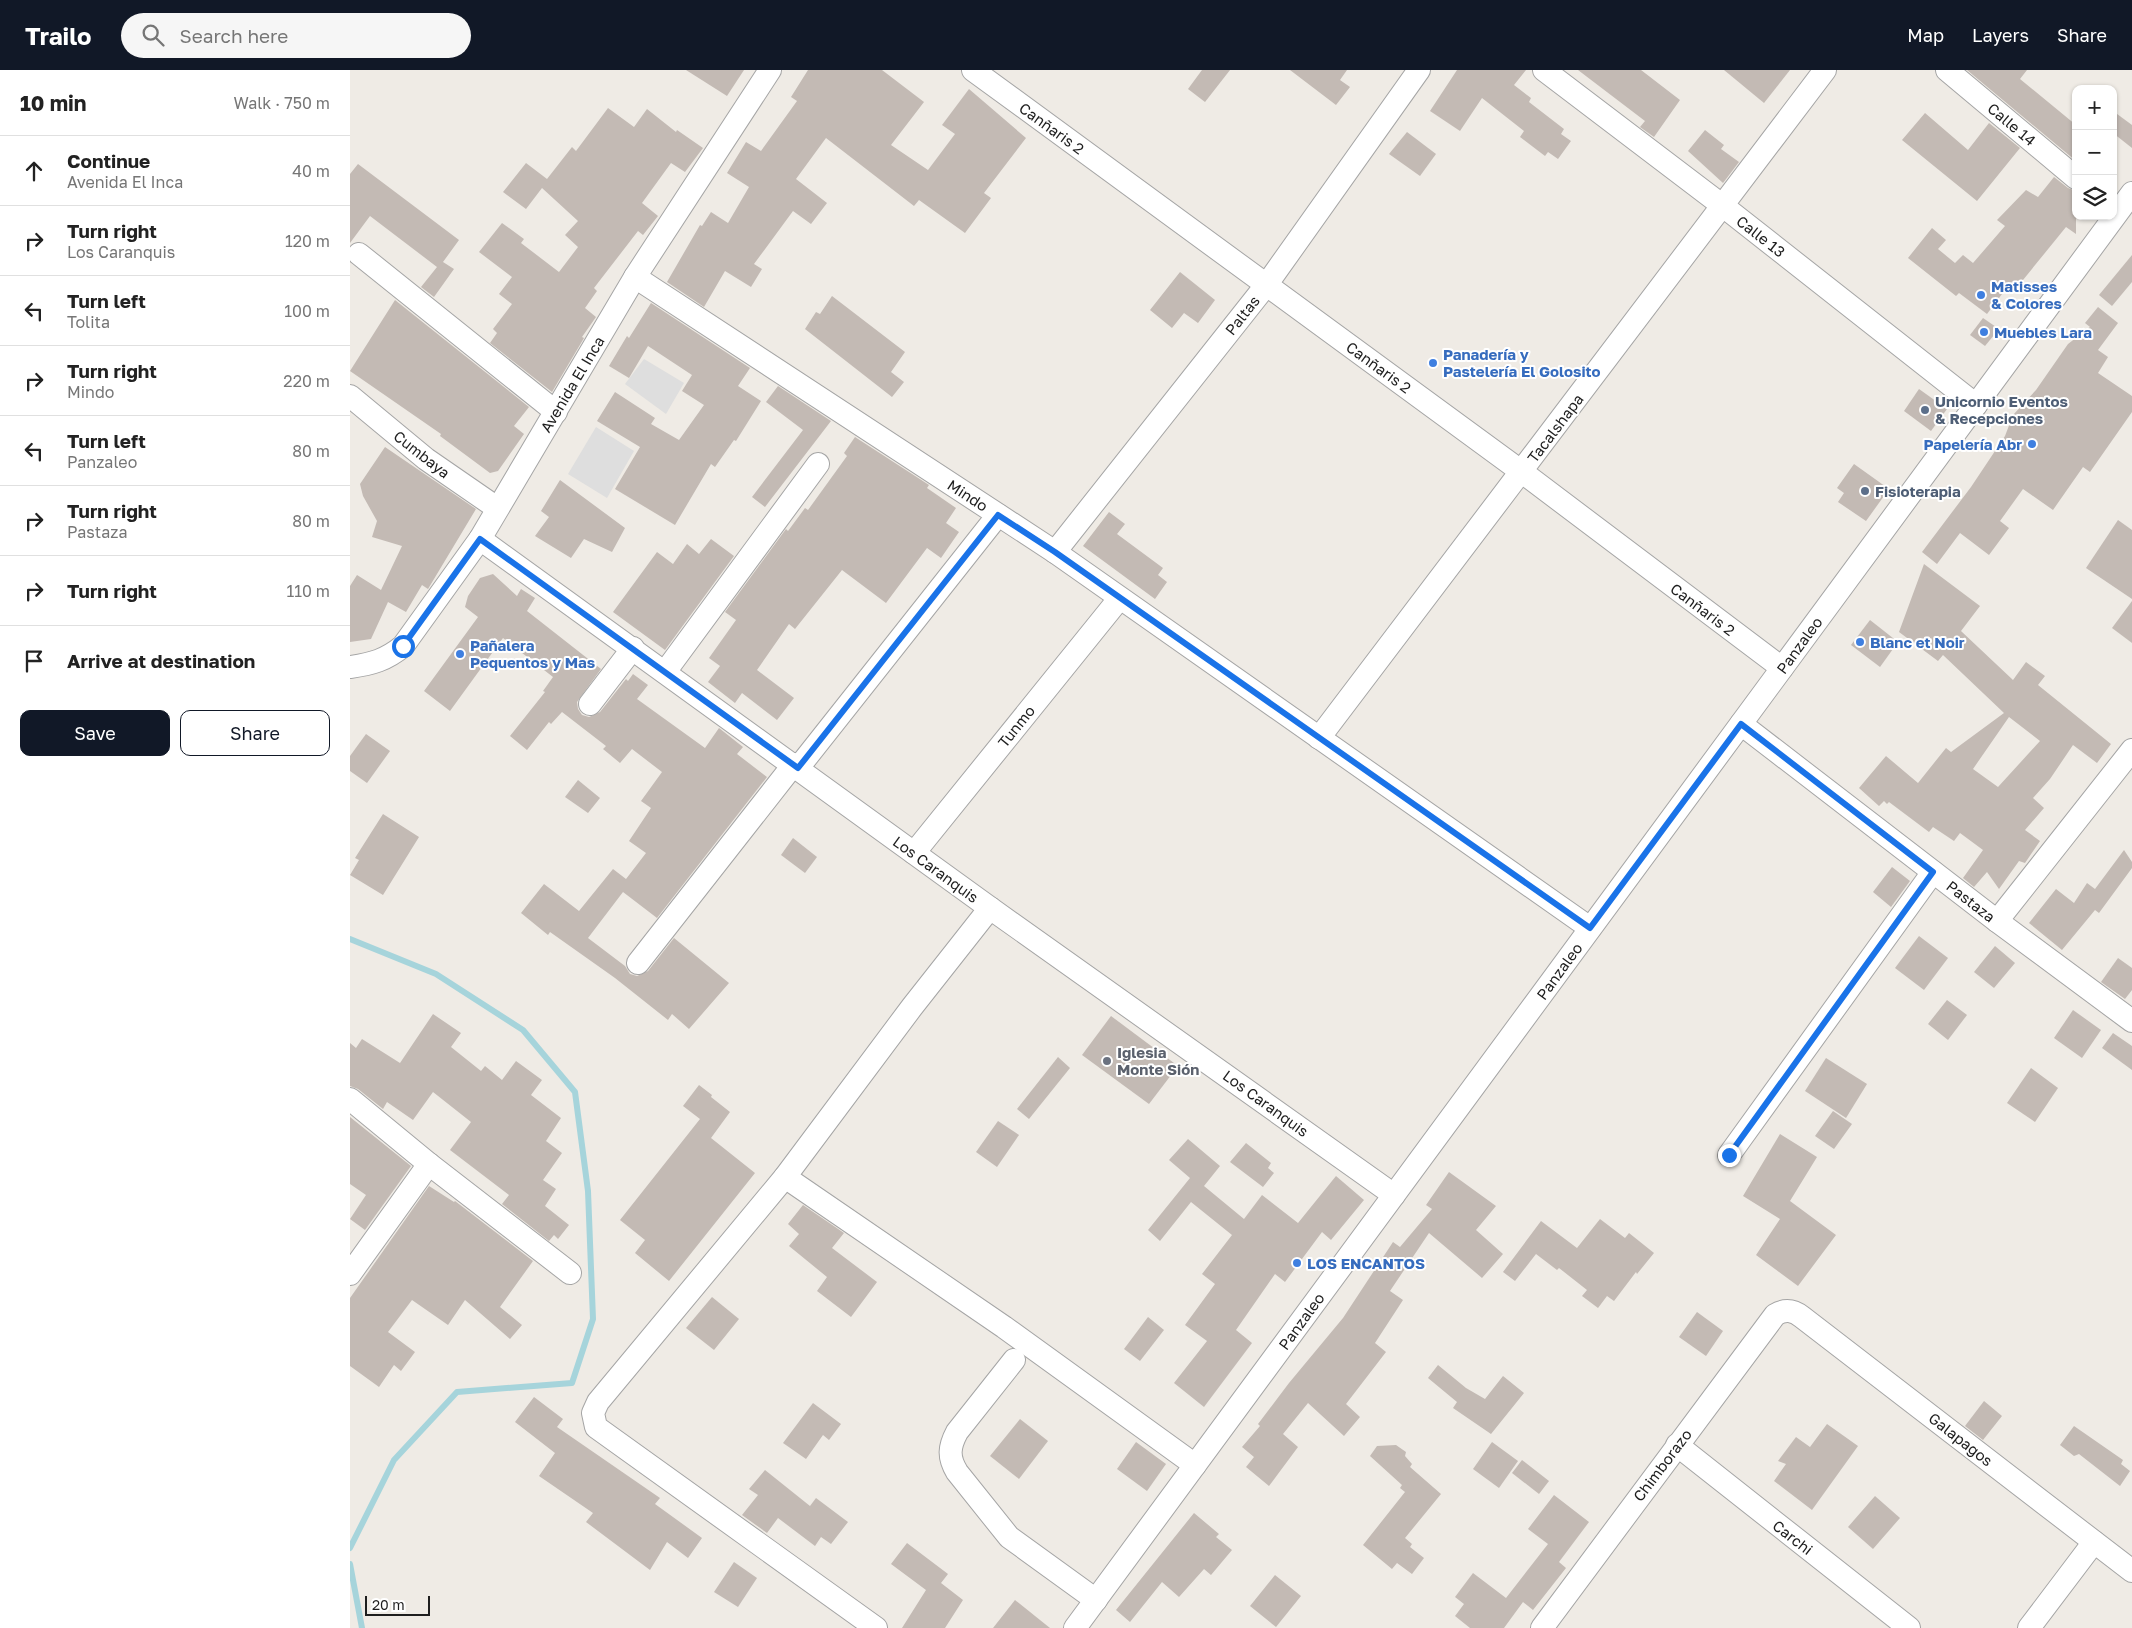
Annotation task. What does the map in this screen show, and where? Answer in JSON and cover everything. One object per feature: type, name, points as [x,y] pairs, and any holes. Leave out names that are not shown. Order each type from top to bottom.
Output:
[{"type":"street","name":"Avenida El Inca","points":[[350,667],[376,663],[389,657],[403,646],[480,539],[635,277],[770,70]]},
{"type":"street","name":"Paltas","points":[[1055,552],[1267,284],[1419,70]]},
{"type":"street","name":"Calle 13","points":[[1544,70],[1723,206],[1976,405]]},
{"type":"street","name":"Tacalshapa","points":[[1319,738],[1825,70]]},
{"type":"street","name":"Calle 14","points":[[1948,70],[2072,175]]},
{"type":"street","name":"Canñaris 2","points":[[984,73],[1522,472],[1782,668]]},
{"type":"street","name":"Panzaleo","points":[[2117,210],[2132,192]]},
{"type":"street","name":"Panzaleo","points":[[1075,1628],[1976,405],[2110,220]]},
{"type":"street","points":[[360,254],[556,412]]},
{"type":"street","name":"Mindo","points":[[635,277],[1055,552],[1119,599],[1590,928]]},
{"type":"street","name":"Cumbaya","points":[[350,396],[426,459],[497,508]]},
{"type":"street","points":[[665,672],[818,464]]},
{"type":"street","points":[[638,963],[998,515]]},
{"type":"street","name":"Los Caranquis","points":[[480,539],[990,908],[1394,1195]]},
{"type":"street","name":"Tunmo","points":[[914,853],[1119,599]]},
{"type":"street","points":[[590,704],[632,648]]},
{"type":"street","name":"Pastaza","points":[[1741,724],[1997,922],[2132,1021]]},
{"type":"street","points":[[1997,922],[2132,750]]},
{"type":"street","points":[[1729,1155],[1933,872]]},
{"type":"street","points":[[876,1628],[596,1427],[592,1413],[598,1402],[785,1177],[912,1007],[990,908]]},
{"type":"street","points":[[350,1098],[429,1164],[570,1273]]},
{"type":"street","points":[[350,1274],[429,1164]]},
{"type":"street","points":[[785,1177],[996,1322],[1195,1465]]},
{"type":"street","name":"Chimborazo","points":[[1542,1628],[1775,1315],[1788,1311]]},
{"type":"street","name":"Galapagos","points":[[1788,1311],[1802,1317],[2132,1571]]},
{"type":"street","points":[[1014,1360],[957,1432],[951,1442],[950,1461],[956,1472],[1009,1537],[1096,1600]]},
{"type":"street","name":"Carchi","points":[[1677,1445],[1886,1621],[1909,1628]]},
{"type":"street","points":[[2029,1628],[2094,1542]]},
{"type":"shaded area","points":[[644,359],[684,383],[666,414],[625,384]]},
{"type":"shaded area","points":[[596,427],[634,451],[607,498],[568,474]]},
{"type":"building","points":[[686,70],[744,70],[727,96]]},
{"type":"building","points":[[808,70],[882,70],[924,102],[891,145],[928,170],[955,134],[942,125],[969,89],[1026,138],[984,193],[991,198],[965,233],[919,200],[914,206],[826,138],[796,179],[827,203],[811,224],[793,211],[754,264],[762,269],[751,287],[725,271],[704,307],[667,282],[700,225],[702,226],[711,212],[728,223],[749,187],[727,173],[746,142],[761,151],[797,101],[791,97]]},
{"type":"building","points":[[1202,70],[1230,70],[1205,102],[1188,89]]},
{"type":"building","points":[[1290,70],[1347,70],[1340,80],[1350,87],[1336,105]]},
{"type":"building","points":[[1457,70],[1526,70],[1514,85],[1531,98],[1529,102],[1564,129],[1561,134],[1571,141],[1558,159],[1548,152],[1545,156],[1520,137],[1524,131],[1482,98],[1460,131],[1430,111]]},
{"type":"building","points":[[1578,70],[1641,70],[1680,100],[1654,137],[1640,127],[1645,121]]},
{"type":"building","points":[[1724,70],[1790,70],[1764,103]]},
{"type":"building","points":[[1967,70],[2027,70],[2020,79],[2072,122],[2072,158]]},
{"type":"building","points":[[608,108],[634,127],[647,109],[676,132],[677,130],[703,148],[685,172],[671,163],[642,203],[658,216],[643,235],[638,231],[594,288],[597,291],[585,308],[596,317],[582,337],[584,338],[552,392],[490,343],[497,333],[493,329],[512,304],[499,294],[512,277],[479,252],[502,223],[524,239],[521,243],[559,272],[578,247],[565,235],[578,221],[542,188],[526,209],[503,192],[526,163],[547,179],[572,147],[576,151]]},
{"type":"building","points":[[1925,113],[1968,150],[1989,123],[2020,148],[1977,201],[1902,140]]},
{"type":"building","points":[[2117,114],[2132,125],[2132,148],[2117,136]]},
{"type":"building","points":[[1705,130],[1724,145],[1721,149],[1739,162],[1723,183],[1688,151]]},
{"type":"building","points":[[1407,132],[1436,154],[1420,176],[1389,154]]},
{"type":"building","points":[[358,164],[459,240],[443,262],[454,269],[434,297],[421,287],[437,267],[370,216],[350,243],[350,174]]},
{"type":"building","points":[[2054,177],[2072,190],[2072,220],[2076,220],[2076,234],[2066,227],[2014,291],[2008,286],[1987,314],[1959,293],[1956,296],[1908,258],[1932,228],[1946,240],[1938,249],[1955,263],[1963,255],[1973,263],[2005,226],[1997,220],[2026,190],[2038,197]]},
{"type":"building","points":[[2132,255],[2132,282],[2112,306],[2099,295]]},
{"type":"building","points":[[1180,272],[1215,300],[1198,323],[1184,313],[1172,328],[1150,310]]},
{"type":"building","points":[[832,296],[905,352],[891,372],[904,382],[892,397],[805,329],[816,312],[820,314]]},
{"type":"building","points":[[395,300],[529,407],[514,426],[524,434],[498,471],[490,473],[440,436],[441,434],[350,371]]},
{"type":"building","points":[[651,303],[750,368],[738,386],[761,401],[736,441],[734,440],[715,467],[711,464],[675,525],[615,489],[640,447],[597,421],[615,392],[655,418],[651,424],[679,440],[704,405],[682,391],[692,375],[648,346],[629,378],[609,366],[627,336],[629,338]]},
{"type":"building","points":[[2098,307],[2118,323],[2098,350],[2108,357],[2098,373],[2132,396],[2132,412],[2090,472],[2083,467],[2053,510],[2023,489],[2000,521],[2009,528],[1989,555],[1960,533],[1937,564],[1922,552],[1971,487],[2005,436],[2013,415],[2036,390],[2068,344],[2090,327],[2085,323]]},
{"type":"building","name":"Muebles Lara","points":[[1983,318],[1999,329],[1985,346],[1970,335]]},
{"type":"building","points":[[778,386],[831,421],[765,507],[752,497],[803,430],[766,402]]},
{"type":"building","name":"Unicornio Eventos & Recepciones","points":[[1919,389],[1947,409],[1931,431],[1904,411]]},
{"type":"building","points":[[855,437],[929,485],[927,488],[956,508],[946,523],[959,532],[941,558],[927,548],[886,603],[842,570],[795,629],[789,624],[757,670],[794,698],[777,720],[742,693],[735,703],[708,682],[720,666],[709,658],[736,620],[725,612],[786,529],[788,531],[805,508],[808,510],[847,456],[844,453]]},
{"type":"building","points":[[385,447],[476,509],[428,589],[422,585],[406,612],[388,602],[371,639],[350,642],[350,586],[357,575],[381,590],[402,546],[372,537],[377,521],[363,496],[360,484]]},
{"type":"building","name":"Fisioterapia","points":[[1854,464],[1889,489],[1866,521],[1838,502],[1844,493],[1837,488]]},
{"type":"building","points":[[560,480],[625,528],[612,552],[584,539],[571,558],[535,536],[549,517],[541,511]]},
{"type":"building","points":[[1109,512],[1125,524],[1117,534],[1163,568],[1158,575],[1167,582],[1155,599],[1083,546]]},
{"type":"building","points":[[2118,520],[2132,530],[2132,599],[2086,568]]},
{"type":"building","points":[[711,539],[734,556],[665,650],[613,612],[657,552],[673,564],[687,544],[699,554]]},
{"type":"building","points":[[1924,564],[1980,606],[1961,631],[2013,680],[2026,662],[2045,676],[2038,685],[2111,744],[2097,763],[2073,745],[2050,779],[2033,798],[2044,808],[2025,830],[2040,841],[2025,863],[2019,861],[1999,889],[1987,872],[1974,887],[1963,878],[1983,850],[1960,833],[1954,841],[1933,827],[1929,832],[1889,802],[1887,804],[1884,801],[1879,806],[1859,788],[1886,756],[1918,783],[1946,748],[1951,752],[2004,713],[1943,655],[1938,661],[1899,632]],"holes":[[[2009,717],[2040,741],[1998,787],[1973,769]]]},
{"type":"building","points":[[493,574],[517,596],[521,589],[535,598],[527,611],[601,669],[577,702],[578,709],[582,715],[589,717],[600,712],[626,679],[628,681],[633,674],[648,685],[637,699],[705,748],[719,728],[743,747],[737,754],[767,777],[657,918],[623,892],[588,938],[625,966],[630,974],[637,976],[648,971],[674,938],[729,983],[689,1029],[672,1014],[668,1020],[615,978],[550,932],[548,935],[521,913],[544,884],[579,911],[613,869],[626,879],[646,853],[629,841],[651,808],[641,801],[662,772],[632,749],[620,763],[603,749],[606,746],[562,712],[551,724],[549,722],[527,750],[510,736],[545,692],[543,691],[553,677],[503,638],[450,711],[424,691],[478,617],[465,607],[468,596],[480,578]]},
{"type":"building","points":[[2132,601],[2132,643],[2112,628]]},
{"type":"building","points":[[1870,620],[1898,642],[1880,667],[1851,645]]},
{"type":"building","points":[[366,734],[390,751],[367,783],[350,771],[350,756]]},
{"type":"building","points":[[578,780],[600,798],[588,813],[565,797]]},
{"type":"building","points":[[383,814],[419,837],[383,895],[350,875],[359,860],[355,858]]},
{"type":"building","points":[[793,838],[817,857],[805,873],[781,855]]},
{"type":"building","points":[[2124,850],[2132,862],[2132,868],[2099,913],[2095,910],[2062,950],[2029,923],[2056,889],[2074,903],[2087,883],[2095,889]]},
{"type":"building","points":[[1892,867],[1910,881],[1891,907],[1873,892]]},
{"type":"building","points":[[1919,936],[1948,958],[1924,990],[1895,968]]},
{"type":"building","points":[[1995,946],[2015,963],[1994,988],[1974,972]]},
{"type":"building","points":[[2118,958],[2132,968],[2132,990],[2125,999],[2101,982]]},
{"type":"building","points":[[1947,1000],[1967,1015],[1948,1040],[1928,1024]]},
{"type":"building","points":[[2073,1010],[2101,1030],[2082,1058],[2054,1038]]},
{"type":"building","points":[[433,1014],[461,1033],[451,1047],[481,1071],[485,1066],[502,1080],[516,1061],[542,1080],[531,1095],[561,1118],[546,1141],[562,1153],[543,1180],[556,1189],[545,1206],[569,1225],[558,1239],[554,1235],[549,1241],[502,1204],[509,1195],[450,1150],[471,1122],[433,1092],[413,1120],[387,1102],[383,1109],[358,1089],[350,1086],[350,1043],[356,1048],[362,1039],[400,1063]]},
{"type":"building","points":[[1111,1016],[1178,1066],[1149,1104],[1082,1055]]},
{"type":"building","points":[[2113,1033],[2132,1046],[2132,1070],[2102,1048]]},
{"type":"building","points":[[1058,1057],[1070,1068],[1029,1119],[1017,1109]]},
{"type":"building","points":[[1826,1058],[1867,1084],[1846,1118],[1805,1091]]},
{"type":"building","points":[[2031,1068],[2058,1088],[2035,1122],[2007,1103]]},
{"type":"building","points":[[699,1085],[730,1112],[711,1138],[755,1173],[669,1281],[635,1253],[645,1240],[620,1220],[700,1119],[683,1106]]},
{"type":"building","points":[[1833,1111],[1852,1124],[1834,1149],[1815,1136]]},
{"type":"building","points":[[350,1117],[411,1166],[365,1230],[350,1219],[366,1195],[350,1184]]},
{"type":"building","points":[[998,1121],[1019,1135],[997,1167],[976,1152]]},
{"type":"building","points":[[1780,1134],[1817,1157],[1790,1201],[1836,1235],[1798,1286],[1756,1255],[1780,1219],[1743,1196]]},
{"type":"building","points":[[1188,1139],[1220,1166],[1204,1186],[1244,1219],[1262,1195],[1298,1223],[1336,1176],[1364,1200],[1331,1240],[1322,1232],[1285,1282],[1275,1274],[1236,1330],[1252,1343],[1204,1407],[1174,1383],[1207,1341],[1185,1325],[1215,1284],[1202,1274],[1232,1235],[1191,1202],[1160,1241],[1148,1230],[1190,1178],[1169,1160]]},
{"type":"building","points":[[1246,1143],[1271,1163],[1268,1168],[1274,1173],[1263,1187],[1230,1162]]},
{"type":"building","points":[[1449,1172],[1496,1206],[1476,1230],[1503,1254],[1482,1278],[1429,1233],[1390,1291],[1403,1300],[1375,1343],[1386,1352],[1346,1404],[1360,1417],[1344,1436],[1308,1403],[1283,1434],[1298,1447],[1269,1486],[1246,1467],[1254,1457],[1242,1447],[1260,1426],[1258,1424],[1289,1383],[1343,1318],[1393,1242],[1400,1247],[1432,1209],[1426,1205]]},
{"type":"building","points":[[429,1186],[455,1201],[533,1261],[500,1307],[522,1325],[510,1339],[465,1300],[448,1325],[412,1300],[388,1332],[415,1352],[401,1371],[394,1365],[379,1387],[350,1366],[350,1298]]},
{"type":"building","points":[[803,1205],[844,1233],[832,1248],[877,1282],[851,1317],[817,1291],[827,1277],[789,1246],[799,1234],[788,1224]]},
{"type":"building","points":[[1600,1219],[1625,1238],[1629,1233],[1654,1253],[1637,1274],[1636,1272],[1614,1301],[1607,1296],[1598,1308],[1582,1296],[1587,1290],[1559,1268],[1557,1270],[1536,1254],[1515,1281],[1503,1272],[1541,1221],[1577,1248]]},
{"type":"building","points":[[712,1297],[739,1319],[714,1350],[686,1328]]},
{"type":"building","points":[[1697,1312],[1723,1331],[1706,1356],[1679,1337]]},
{"type":"building","points":[[1148,1317],[1164,1330],[1140,1361],[1124,1349]]},
{"type":"building","points":[[1438,1365],[1466,1388],[1485,1399],[1503,1376],[1524,1393],[1491,1434],[1453,1408],[1457,1402],[1428,1378]]},
{"type":"building","points":[[534,1397],[563,1419],[557,1427],[660,1498],[655,1504],[702,1538],[688,1558],[667,1542],[650,1570],[586,1522],[593,1513],[539,1476],[555,1453],[515,1422]]},
{"type":"building","points":[[1984,1401],[2002,1416],[1983,1440],[1965,1426]]},
{"type":"building","points":[[813,1403],[841,1424],[829,1440],[823,1435],[806,1459],[783,1443]]},
{"type":"building","points":[[1020,1419],[1048,1441],[1019,1479],[990,1456]]},
{"type":"building","points":[[1827,1424],[1858,1446],[1812,1510],[1774,1481],[1786,1464],[1778,1461],[1796,1437],[1810,1447]]},
{"type":"building","points":[[2074,1426],[2123,1460],[2121,1464],[2130,1471],[2120,1486],[2079,1454],[2074,1456],[2060,1445]]},
{"type":"building","points":[[1136,1442],[1166,1464],[1147,1491],[1117,1469]]},
{"type":"building","points":[[1492,1442],[1518,1461],[1499,1488],[1473,1469]]},
{"type":"building","points":[[1396,1445],[1406,1452],[1405,1456],[1412,1464],[1410,1467],[1441,1494],[1405,1538],[1412,1544],[1410,1547],[1424,1558],[1412,1574],[1397,1563],[1392,1569],[1363,1545],[1405,1492],[1400,1488],[1402,1485],[1370,1456],[1377,1446]]},
{"type":"building","points":[[1522,1460],[1549,1481],[1539,1494],[1512,1473]]},
{"type":"building","points":[[765,1470],[810,1506],[816,1498],[848,1522],[831,1544],[821,1537],[815,1546],[778,1518],[767,1533],[742,1515],[758,1495],[749,1489]]},
{"type":"building","points":[[1554,1495],[1589,1522],[1559,1562],[1566,1568],[1533,1610],[1523,1602],[1504,1628],[1470,1628],[1455,1616],[1464,1604],[1455,1597],[1473,1573],[1506,1598],[1548,1544],[1528,1529]]},
{"type":"building","points":[[1875,1496],[1900,1518],[1873,1549],[1848,1527]]},
{"type":"building","points":[[1194,1513],[1219,1534],[1216,1537],[1232,1550],[1211,1575],[1204,1569],[1179,1597],[1162,1582],[1130,1622],[1116,1610]]},
{"type":"building","points":[[907,1543],[948,1574],[941,1583],[963,1600],[945,1628],[902,1628],[926,1590],[891,1564]]},
{"type":"building","points":[[734,1562],[757,1578],[738,1607],[714,1592]]},
{"type":"building","points":[[1275,1575],[1301,1596],[1276,1627],[1250,1606]]},
{"type":"building","points":[[1015,1600],[1050,1628],[993,1628]]},
{"type":"waterway","points":[[350,939],[436,974],[523,1030],[575,1092],[588,1191],[593,1319],[572,1383],[457,1392],[394,1460],[350,1548]]},
{"type":"waterway","points":[[350,1564],[362,1628]]},
{"type":"place","name":"Matisses & Colores","points":[[1981,295]]},
{"type":"place","name":"Muebles Lara","points":[[1984,332]]},
{"type":"place","name":"Panadería y Pastelería El Golosito","points":[[1433,363]]},
{"type":"place","name":"Unicornio Eventos & Recepciones","points":[[1925,410]]},
{"type":"place","name":"Papelería Abr","points":[[2032,444]]},
{"type":"place","name":"Fisioterapia","points":[[1865,491]]},
{"type":"place","name":"Blanc et Noir","points":[[1860,642]]},
{"type":"place","name":"Pañalera Pequentos y Mas","points":[[460,654]]},
{"type":"place","name":"Iglesia Monte Sión","points":[[1107,1061]]},
{"type":"place","name":"LOS ENCANTOS","points":[[1297,1263]]},
{"type":"route","points":[[403,646],[480,539],[798,768],[998,515],[1055,552],[1119,599],[1590,928],[1741,724],[1933,872],[1729,1155]]}]
